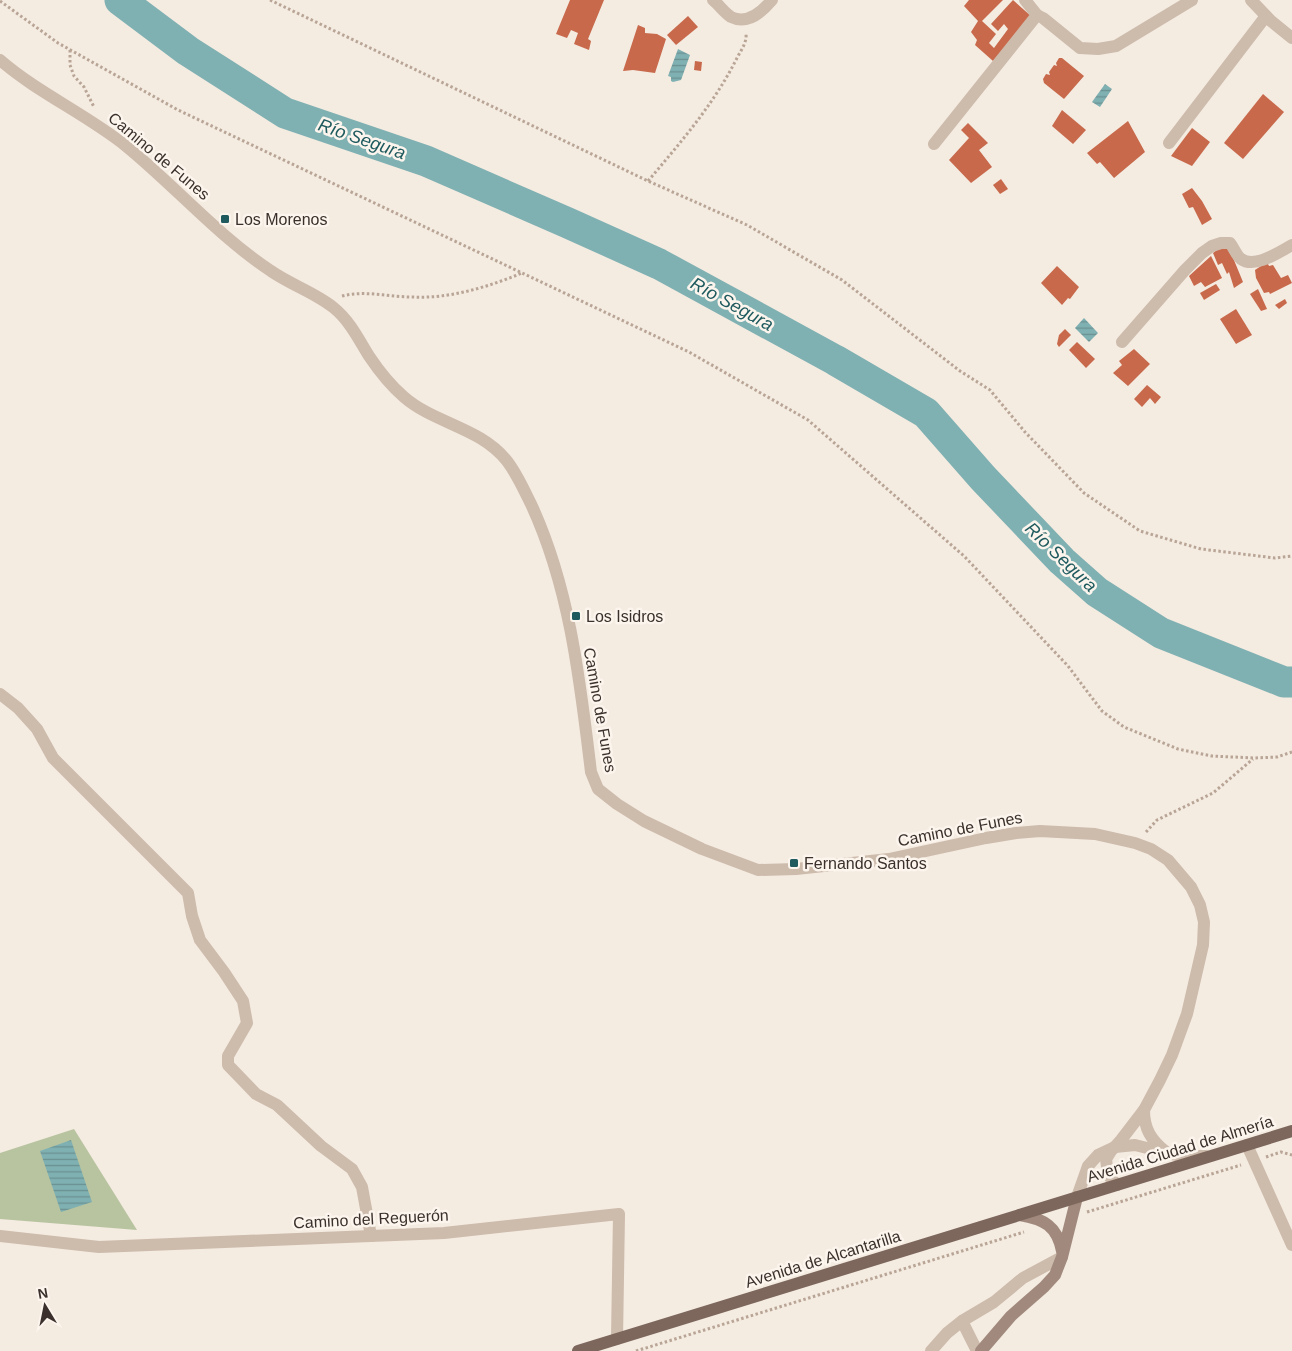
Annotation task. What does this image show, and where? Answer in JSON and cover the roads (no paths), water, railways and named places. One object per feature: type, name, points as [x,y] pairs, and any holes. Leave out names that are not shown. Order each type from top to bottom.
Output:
[{"type":"main road","name":"Avenida Ciudad de Almería","points":[[1077,1198],[1292,1131]]},
{"type":"main road","name":"Avenida de Alcantarilla","points":[[578,1351],[1077,1198]]},
{"type":"main road","points":[[981,1351],[1011,1316],[1055,1275],[1077,1198]]},
{"type":"main road","points":[[1020,1215],[1039,1219],[1048,1224],[1058,1236],[1062,1254]]},
{"type":"street","points":[[714,0],[730,17],[745,19],[759,13],[772,0]]},
{"type":"street","points":[[1025,0],[1037,15],[1080,48],[1098,49],[1116,46],[1192,0]]},
{"type":"street","points":[[1251,0],[1266,16],[1292,38]]},
{"type":"street","points":[[934,144],[1037,15]]},
{"type":"street","points":[[1169,143],[1266,16]]},
{"type":"street","name":"Camino de Funes","points":[[0,60],[15,73],[97,124],[126,146],[242,249],[271,272],[335,309],[356,333],[391,386],[411,403],[490,443],[508,461],[521,484],[544,535],[557,573],[567,612],[591,772],[598,789],[617,804],[644,822],[702,849],[758,870],[796,870],[889,859],[994,837],[1040,831],[1095,834],[1135,843],[1168,860],[1191,887],[1200,905],[1204,922],[1203,945],[1187,1014],[1160,1080],[1144,1110],[1115,1147]]},
{"type":"street","points":[[1122,342],[1185,270],[1212,246],[1221,242],[1230,243],[1242,260],[1251,263],[1292,246]]},
{"type":"street","points":[[0,694],[18,708],[37,729],[53,758],[188,893],[192,916],[200,940],[244,1001],[247,1023],[228,1056],[228,1066],[256,1094],[277,1105],[321,1146],[352,1169],[362,1187],[371,1236]]},
{"type":"street","points":[[1144,1110],[1145,1125],[1148,1132],[1156,1144],[1167,1154]]},
{"type":"street","points":[[1077,1198],[1084,1173],[1093,1160],[1098,1155],[1115,1147],[1135,1145],[1182,1156],[1214,1155]]},
{"type":"street","points":[[1247,1145],[1292,1245]]},
{"type":"street","points":[[1115,1147],[1108,1155],[1106,1164],[1110,1180],[1117,1185]]},
{"type":"street","name":"Camino del Reguerón","points":[[0,1236],[99,1247],[444,1233],[619,1214],[617,1339]]},
{"type":"street","points":[[931,1351],[946,1333],[962,1321],[994,1302],[1023,1278],[1062,1254]]},
{"type":"street","points":[[962,1321],[978,1351]]},
{"type":"water","points":[[678,49],[690,55],[681,80],[673,82],[671,77],[668,76]]},
{"type":"water","points":[[1105,84],[1112,89],[1100,107],[1092,102]]},
{"type":"water","points":[[1084,318],[1098,333],[1089,342],[1075,328]]},
{"type":"water","points":[[71,1140],[92,1202],[61,1212],[40,1151]]},
{"type":"waterway","name":"Río Segura","points":[[120,0],[188,51],[285,113],[426,161],[568,223],[659,264],[835,360],[926,413],[983,478],[1062,561],[1097,592],[1161,633],[1284,682],[1292,682]]},
{"type":"place","name":"Los Morenos","points":[[225,219]]},
{"type":"place","name":"Los Isidros","points":[[576,616]]},
{"type":"place","name":"Fernando Santos","points":[[794,863]]}]
